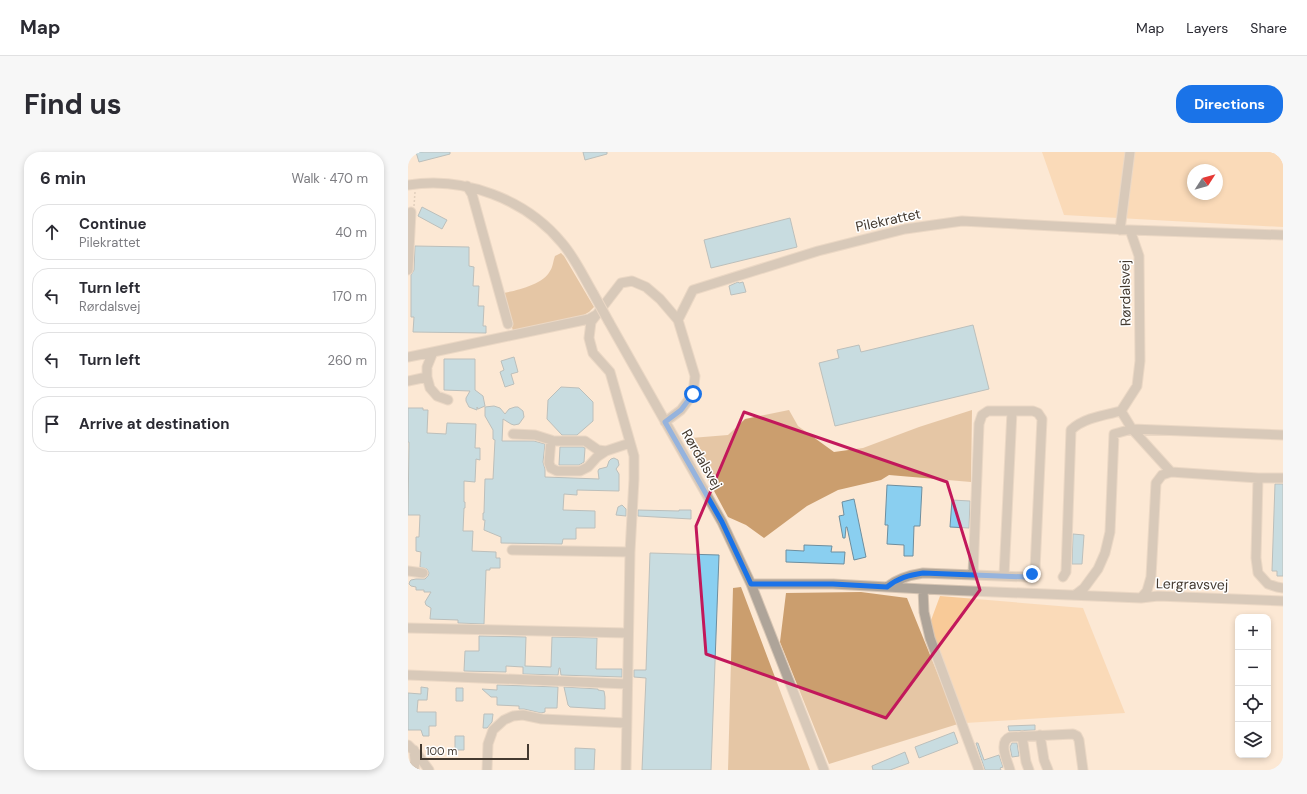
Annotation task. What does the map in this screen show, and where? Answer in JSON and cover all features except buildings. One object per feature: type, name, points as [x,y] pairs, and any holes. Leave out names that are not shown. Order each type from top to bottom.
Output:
[{"type":"street","points":[[1120,230],[1130,152]]},
{"type":"street","name":"Rørdalsvej","points":[[412,184],[440,183],[467,186],[490,193],[513,203],[536,217],[555,234],[572,256],[722,522],[751,584],[824,770]]},
{"type":"street","points":[[467,186],[472,194],[508,324]]},
{"type":"street","points":[[408,270],[411,212]]},
{"type":"street","name":"Pilekrattet","points":[[678,320],[693,290],[818,251],[905,229],[962,221],[1130,230]]},
{"type":"street","points":[[1130,230],[1283,235]]},
{"type":"street","name":"Rørdalsvej","points":[[1121,411],[1137,386],[1140,360],[1139,256],[1130,230]]},
{"type":"street","points":[[626,770],[630,552],[634,456],[610,372],[593,353],[589,338],[591,322],[621,283],[632,281],[646,287],[660,299],[678,320],[695,376],[693,394],[681,410],[665,422]]},
{"type":"street","points":[[408,357],[589,318],[597,314]]},
{"type":"street","points":[[434,352],[427,367],[427,377],[430,388],[436,396],[448,400]]},
{"type":"street","points":[[408,381],[427,377]]},
{"type":"street","points":[[887,587],[896,580],[923,573],[973,575],[1004,576],[1027,577],[1032,574],[1035,569],[1036,561],[1042,419],[1038,413],[1034,411],[988,411],[982,415],[979,424],[973,575]]},
{"type":"street","points":[[1004,576],[1012,411]]},
{"type":"street","points":[[1063,577],[1066,572],[1072,430],[1077,425],[1121,411],[1132,429],[1171,472],[1258,478],[1283,478]]},
{"type":"street","points":[[1075,596],[1084,588],[1098,568],[1105,553],[1110,532],[1114,434],[1132,429],[1283,435]]},
{"type":"street","points":[[513,434],[535,435],[550,440],[585,441],[598,450],[606,451]]},
{"type":"street","points":[[550,440],[549,463],[551,468],[556,471],[580,471],[588,467],[597,457],[606,451],[630,444]]},
{"type":"street","name":"Lergravsvej","points":[[1141,598],[1147,590],[1151,577],[1156,483],[1162,475],[1171,472]]},
{"type":"street","points":[[1258,478],[1256,558],[1258,573],[1268,584],[1277,588],[1283,588]]},
{"type":"street","points":[[512,550],[630,552]]},
{"type":"street","points":[[408,571],[423,573]]},
{"type":"street","points":[[751,584],[833,584],[1141,598]]},
{"type":"street","points":[[923,589],[924,612],[930,638],[979,770]]},
{"type":"street","name":"Lergravsvej","points":[[1141,598],[1158,596],[1283,602]]},
{"type":"street","points":[[408,628],[628,633]]},
{"type":"street","points":[[408,675],[627,684]]},
{"type":"street","points":[[487,770],[488,744],[493,730],[504,720],[513,716],[523,715],[542,719],[626,723]]},
{"type":"street","points":[[1022,736],[1028,766],[1009,768],[1004,747],[1006,738],[1022,736],[1073,734],[1077,736],[1079,740],[1083,770]]},
{"type":"street","points":[[1040,735],[1044,760],[1048,770]]},
{"type":"street","points":[[411,748],[415,760],[414,770]]},
{"type":"street","points":[[411,748],[429,770]]},
{"type":"path","points":[[411,212],[414,209],[412,184]]},
{"type":"highlighted area","points":[[744,412],[947,482],[980,590],[886,718],[706,654],[696,526]]},
{"type":"shaded area","points":[[1042,152],[1283,152],[1283,227],[1064,215]]},
{"type":"shaded area","points":[[561,253],[594,307],[580,317],[513,331],[503,293],[522,289],[542,280],[547,276],[551,269],[555,256]]},
{"type":"shaded area","points":[[789,410],[798,426],[834,452],[863,448],[919,427],[972,410],[971,482],[889,475],[881,480],[838,490],[807,506],[764,538],[746,525],[728,517],[690,446],[691,438],[728,435],[745,419]]},
{"type":"shaded area","points":[[741,587],[810,770],[728,770],[733,588]]},
{"type":"shaded area","points":[[861,592],[907,598],[958,724],[829,764],[780,642],[786,593]]},
{"type":"shaded area","points":[[940,596],[1083,608],[1125,713],[965,723],[930,623]]},
{"type":"route","points":[[693,394],[681,410],[665,422],[722,522],[751,584],[833,584],[887,587],[896,580],[923,573],[1027,577],[1032,574]]}]
